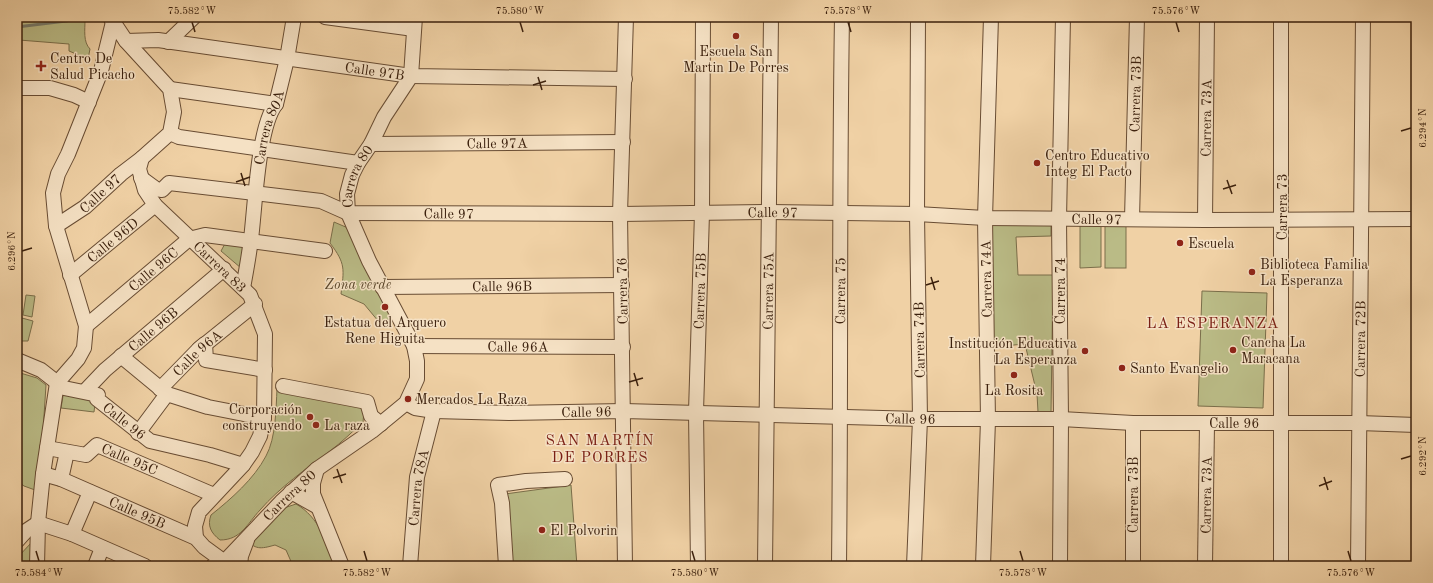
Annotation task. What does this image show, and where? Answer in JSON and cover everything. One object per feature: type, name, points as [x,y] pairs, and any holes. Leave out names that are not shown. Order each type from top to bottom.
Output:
[{"type":"street","points":[[168,42],[194,17]]},
{"type":"street","name":"Carrera 80A","points":[[243,288],[251,242],[260,149],[272,110],[276,104],[287,59],[294,17]]},
{"type":"street","points":[[325,17],[414,23]]},
{"type":"street","name":"Carrera 76","points":[[625,566],[624,411],[620,214],[626,17]]},
{"type":"street","name":"Carrera 75B","points":[[698,566],[696,412],[702,213],[703,17]]},
{"type":"street","name":"Carrera 75A","points":[[765,566],[770,212],[770,17]]},
{"type":"street","name":"Carrera 75","points":[[839,566],[839,212],[842,17]]},
{"type":"street","name":"Carrera 74B","points":[[914,566],[920,419],[918,17]]},
{"type":"street","name":"Carrera 74A","points":[[983,566],[988,420],[984,218],[991,17]]},
{"type":"street","name":"Carrera 74","points":[[1060,566],[1061,419],[1059,219],[1063,17]]},
{"type":"street","name":"Carrera 73B","points":[[1132,219],[1137,17]]},
{"type":"street","name":"Carrera 73A","points":[[1205,220],[1207,17]]},
{"type":"street","name":"Carrera 73","points":[[1281,566],[1283,218],[1282,17]]},
{"type":"street","name":"Carrera 72B","points":[[1358,566],[1363,17]]},
{"type":"street","points":[[111,20],[126,41],[170,89],[174,112],[170,133],[142,158]]},
{"type":"street","points":[[37,566],[38,523],[43,474],[57,383],[78,359],[84,348],[86,326],[56,226],[53,193],[58,174],[68,154],[102,71],[111,20]]},
{"type":"street","name":"Carrera 80","points":[[223,564],[291,492],[318,469],[381,424],[406,403],[417,379],[417,360],[414,346],[382,287],[348,213],[348,187],[358,163],[371,144],[384,117],[411,76],[414,23]]},
{"type":"street","name":"Calle 97B","points":[[126,41],[148,40],[168,42],[411,76],[625,79]]},
{"type":"street","points":[[17,88],[50,88],[89,102]]},
{"type":"street","points":[[170,89],[276,104]]},
{"type":"street","points":[[170,133],[179,137],[358,163]]},
{"type":"street","name":"Calle 97A","points":[[371,144],[623,142]]},
{"type":"street","name":"Calle 97","points":[[56,226],[85,207],[121,174],[142,158]]},
{"type":"street","name":"Carrera 83","points":[[142,158],[139,169],[141,178],[145,190],[155,205],[189,239],[224,269],[250,295],[255,304],[265,334],[266,370],[264,418],[260,436],[244,465],[214,495],[196,518],[195,531],[200,542]]},
{"type":"street","name":"Calle 97","points":[[141,178],[158,190],[162,190],[169,183],[321,201],[348,213],[620,214],[839,212],[918,214],[984,218],[1059,219],[1416,219]]},
{"type":"street","name":"Calle 96D","points":[[70,276],[155,205]]},
{"type":"street","name":"Calle 96C","points":[[86,326],[189,239],[205,235],[324,251]]},
{"type":"street","name":"Calle 96B","points":[[84,391],[121,356],[224,269]]},
{"type":"street","name":"Calle 96B","points":[[382,287],[622,285]]},
{"type":"street","name":"Calle 96A","points":[[138,433],[163,392],[203,351],[255,304]]},
{"type":"street","name":"Calle 96A","points":[[414,346],[623,347]]},
{"type":"street","points":[[203,351],[266,370]]},
{"type":"street","name":"Calle 96A","points":[[121,356],[163,392],[208,407],[264,418]]},
{"type":"street","name":"Calle 96","points":[[17,360],[41,370],[64,388],[98,394],[97,399],[150,441],[244,465]]},
{"type":"street","points":[[284,386],[367,402],[372,416],[381,424]]},
{"type":"street","name":"Calle 96","points":[[406,403],[415,408],[434,411],[510,413],[624,411],[920,419],[1061,419],[1133,423],[1359,423],[1416,425]]},
{"type":"street","name":"Carrera 78A","points":[[410,566],[417,477],[434,411]]},
{"type":"street","name":"Carrera 73B","points":[[1133,423],[1133,566]]},
{"type":"street","name":"Carrera 73A","points":[[1205,566],[1207,424]]},
{"type":"street","name":"Calle 95C","points":[[47,448],[86,455],[98,445],[214,495]]},
{"type":"street","points":[[61,479],[67,452]]},
{"type":"street","points":[[318,469],[313,483],[313,494],[342,566]]},
{"type":"street","name":"Calle 95B","points":[[43,474],[61,479],[200,542],[223,564]]},
{"type":"street","points":[[506,566],[502,503],[498,485],[526,481],[565,479]]},
{"type":"street","points":[[72,534],[90,492]]},
{"type":"street","points":[[291,492],[318,507]]},
{"type":"street","points":[[38,523],[72,534],[144,566]]},
{"type":"street","points":[[17,541],[26,531],[38,523]]},
{"type":"street","points":[[200,542],[224,548],[247,538]]},
{"type":"street","points":[[240,566],[241,556],[247,538]]},
{"type":"street","points":[[95,566],[102,548]]},
{"type":"green space","points":[[17,17],[84,17],[77,21],[85,20],[85,39],[90,49],[88,59],[69,51],[69,44],[19,40],[17,42]]},
{"type":"green space","name":"Zona verde","points":[[334,222],[348,228],[394,318],[379,322],[364,304],[341,294],[343,267],[339,256],[330,243]]},
{"type":"green space","points":[[1051,222],[1051,236],[1016,237],[1018,275],[1053,275],[1051,413],[1038,412],[1037,394],[1025,344],[992,347],[992,223]]},
{"type":"green space","points":[[1080,225],[1101,225],[1101,267],[1080,268]]},
{"type":"green space","points":[[1105,225],[1126,225],[1126,268],[1105,268]]},
{"type":"green space","points":[[227,240],[244,242],[241,268],[221,251]]},
{"type":"green space","name":"Cancha La Maracana","points":[[1202,291],[1267,293],[1263,408],[1198,406]]},
{"type":"green space","points":[[26,295],[35,296],[32,317],[23,315]]},
{"type":"green space","points":[[22,318],[33,321],[28,341],[17,341],[17,333]]},
{"type":"green space","points":[[17,372],[37,378],[46,385],[42,447],[35,490],[24,486],[17,481]]},
{"type":"green space","points":[[277,389],[359,405],[364,411],[363,422],[339,444],[276,494],[243,530],[233,537],[220,540],[214,535],[211,529],[209,523],[211,515],[249,481],[266,456],[274,432]]},
{"type":"green space","points":[[64,390],[96,395],[94,412],[61,408]]},
{"type":"green space","name":"El Polvorin","points":[[571,485],[577,566],[510,566],[505,494]]},
{"type":"green space","points":[[296,504],[304,509],[316,523],[326,540],[337,566],[293,566],[286,550],[275,545],[260,548],[254,546],[248,540],[284,508]]},
{"type":"green space","points":[[32,542],[35,566],[17,566],[17,558]]},
{"type":"waterway","points":[[17,27],[66,21],[84,17]]},
{"type":"place","name":"Escuela San Martin De Porres","points":[[736,36]]},
{"type":"place","name":"Centro De Salud Picacho","points":[[41,66]]},
{"type":"place","name":"Centro Educativo Integ El Pacto","points":[[1037,163]]},
{"type":"place","name":"Escuela","points":[[1180,243]]},
{"type":"place","name":"Biblioteca Familia La Esperanza","points":[[1252,272]]},
{"type":"place","name":"Estatua del Arquero Rene Higuita","points":[[385,307]]},
{"type":"place","name":"Cancha La Maracana","points":[[1233,350]]},
{"type":"place","name":"Institución Educativa La Esperanza","points":[[1085,351]]},
{"type":"place","name":"Santo Evangelio","points":[[1122,368]]},
{"type":"place","name":"La Rosita","points":[[1014,375]]},
{"type":"place","name":"Mercados La Raza","points":[[408,399]]},
{"type":"place","name":"Corporación construyendo","points":[[310,417]]},
{"type":"place","name":"La raza","points":[[316,425]]},
{"type":"place","name":"El Polvorin","points":[[542,530]]},
{"type":"district","name":"LA ESPERANZA","points":[[1213,323]]},
{"type":"district","name":"SAN MARTÍN DE PORRES","points":[[600,448]]}]
